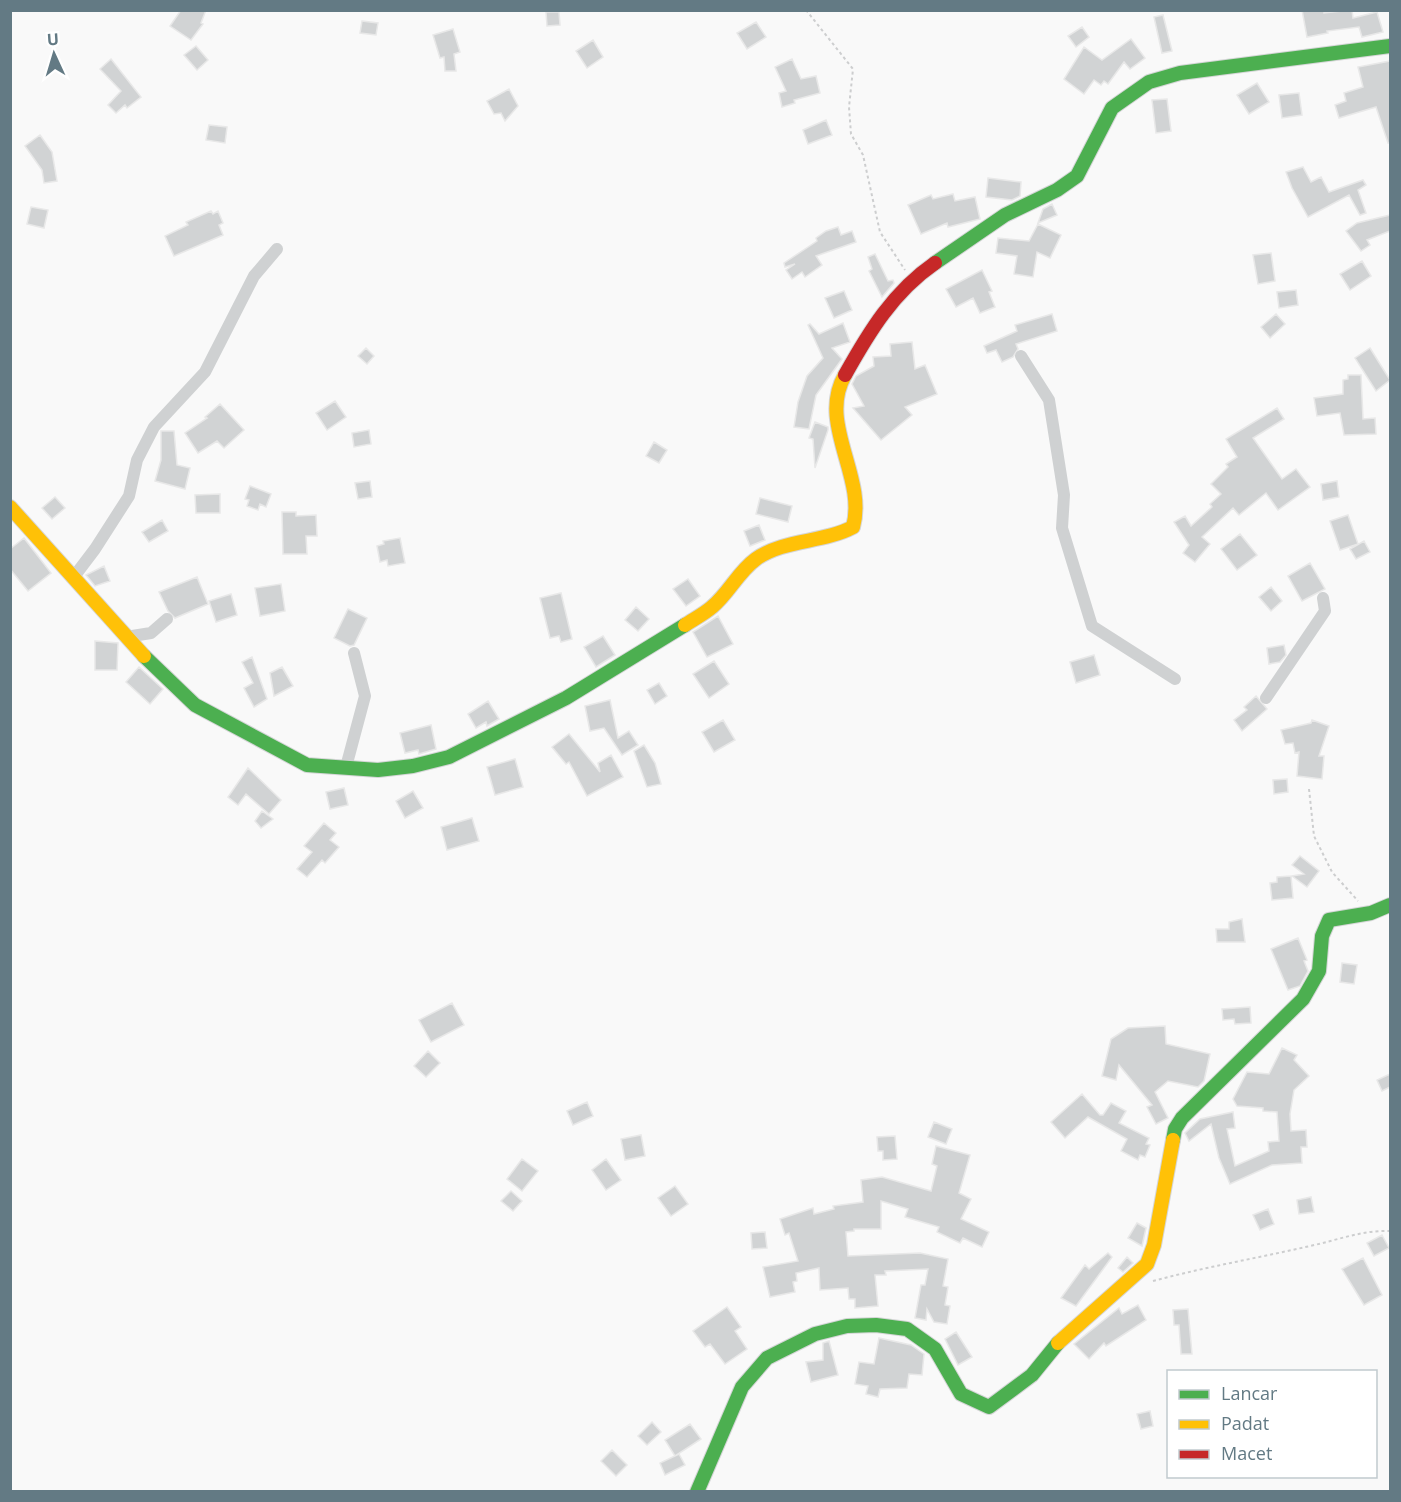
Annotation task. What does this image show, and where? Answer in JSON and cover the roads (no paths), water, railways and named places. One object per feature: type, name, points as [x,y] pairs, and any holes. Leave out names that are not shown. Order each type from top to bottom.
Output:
[{"type":"street","points":[[10,507],[126,637],[195,705],[307,765],[378,770],[412,766],[449,757],[566,698],[680,630],[713,607],[741,572],[757,558],[774,550],[842,533],[853,527],[856,516],[855,499],[837,421],[836,390],[878,319],[915,279],[1005,215],[1058,190],[1077,176],[1112,108],[1127,95],[1149,82],[1180,73],[1390,46]]},
{"type":"street","points":[[73,578],[95,549],[129,495],[137,460],[154,427],[205,372],[254,276],[277,249]]},
{"type":"street","points":[[1021,356],[1049,400],[1064,495],[1062,528],[1092,626],[1175,679]]},
{"type":"street","points":[[1266,698],[1325,611],[1323,598]]},
{"type":"street","points":[[126,637],[151,633],[167,619]]},
{"type":"street","points":[[346,767],[365,696],[354,653]]},
{"type":"street","points":[[697,1491],[742,1387],[767,1358],[815,1334],[857,1326],[876,1325],[907,1329],[935,1349],[961,1394],[989,1407],[1027,1379],[1065,1335],[1147,1264],[1154,1245],[1172,1142],[1182,1118],[1250,1050],[1283,1022],[1314,983],[1319,975],[1322,930],[1329,920],[1371,913],[1390,905]]}]
